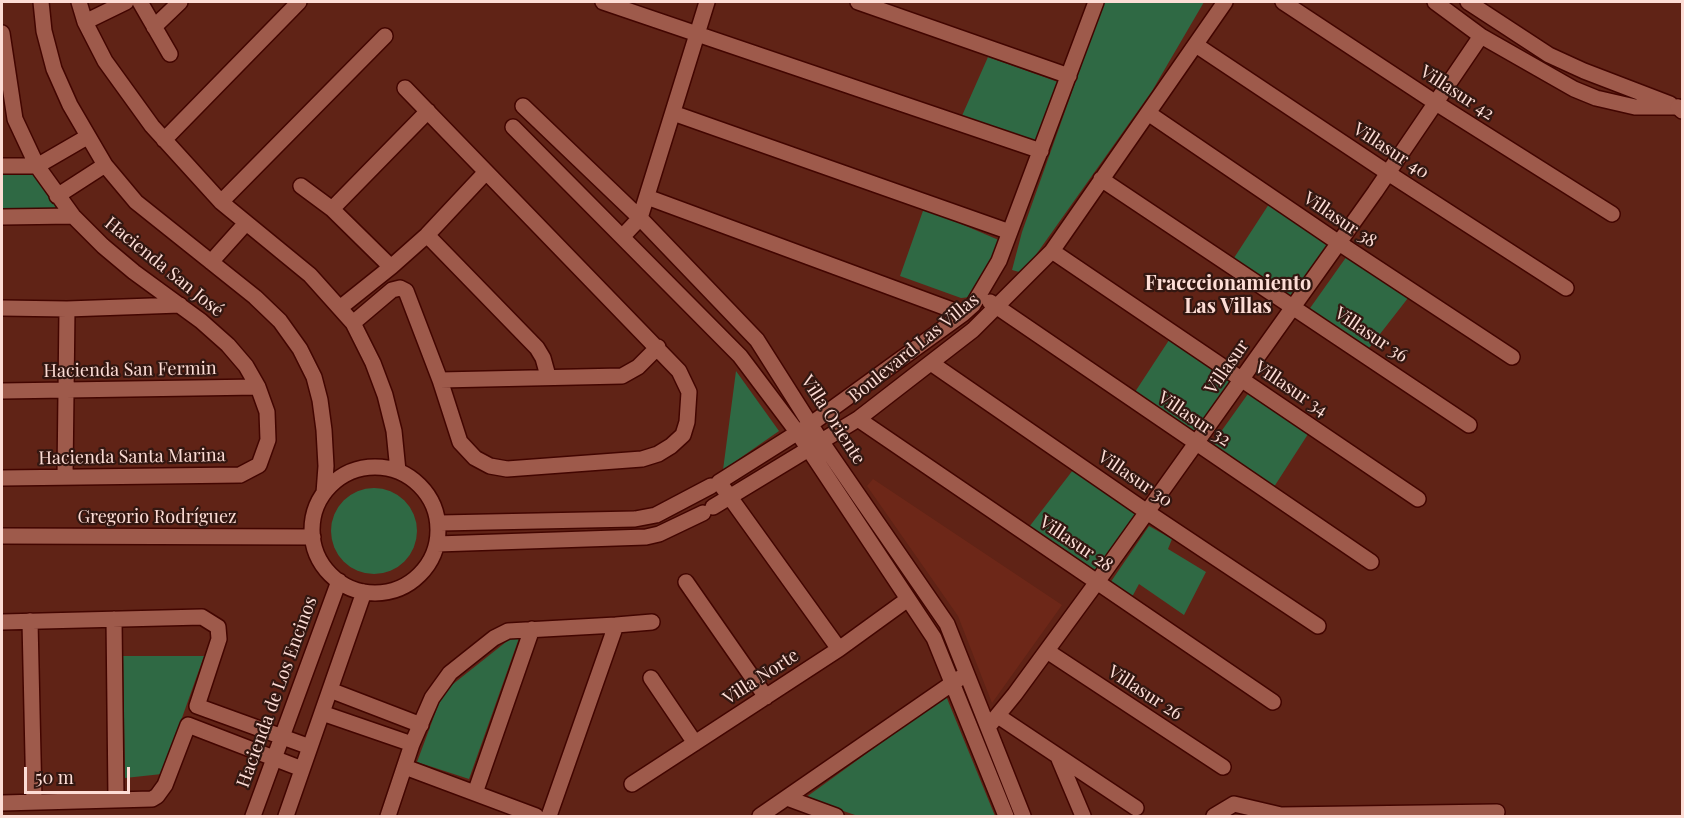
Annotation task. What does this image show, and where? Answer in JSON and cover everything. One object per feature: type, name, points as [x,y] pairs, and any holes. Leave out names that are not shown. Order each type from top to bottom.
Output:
[{"type":"street","points":[[41,2],[44,31],[54,69],[70,105],[105,165],[136,202],[255,297],[280,321],[300,349],[314,377],[324,430],[326,466],[324,493],[314,514],[312,537],[324,566],[339,581],[364,592],[385,592],[405,585],[429,564],[437,544],[440,523],[431,501],[417,483],[398,471],[375,467],[363,468],[342,477],[324,493]]},
{"type":"street","points":[[79,2],[85,22],[105,61],[152,126],[221,202],[310,275],[353,323],[373,363],[385,395],[394,431],[398,471]]},
{"type":"street","points":[[85,22],[126,2]]},
{"type":"street","points":[[140,2],[170,54]]},
{"type":"street","points":[[154,27],[180,2]]},
{"type":"street","points":[[164,140],[299,2]]},
{"type":"street","points":[[603,2],[1041,151]]},
{"type":"street","points":[[623,236],[640,219],[707,2]]},
{"type":"street","points":[[858,2],[1069,76]]},
{"type":"street","name":"Boulevard Las Villas","points":[[440,523],[635,519],[656,515],[715,484],[798,433],[963,314],[982,293],[999,261],[1096,2]]},
{"type":"street","name":"Boulevard Las Villas","points":[[437,544],[646,537],[708,510],[858,419],[973,330],[1052,250],[1225,2]]},
{"type":"street","name":"Villasur 42","points":[[1283,2],[1436,103],[1612,214]]},
{"type":"street","points":[[1435,2],[1481,36],[1574,89],[1596,98],[1635,107],[1680,109]]},
{"type":"street","points":[[1468,2],[1549,54],[1584,71],[1680,109]]},
{"type":"street","name":"Hacienda San José","points":[[2,33],[5,90],[15,119],[37,166],[57,196],[103,246],[134,272],[201,321],[228,345],[246,366],[258,387],[267,412],[268,440],[260,465]]},
{"type":"street","points":[[221,202],[385,36]]},
{"type":"street","name":"Villasur","points":[[993,722],[1047,651],[1294,307],[1481,36]]},
{"type":"street","name":"Villasur 40","points":[[1196,45],[1566,288]]},
{"type":"street","points":[[1537,69],[1549,54]]},
{"type":"street","points":[[353,323],[392,291],[400,288],[406,291],[440,380],[460,442],[475,458],[490,466],[507,469],[642,459],[664,450],[683,435],[689,410],[689,392],[679,371],[405,88]]},
{"type":"street","name":"Villa Oriente","points":[[523,106],[640,219],[757,340],[821,441],[947,624],[967,673],[993,722],[1023,816]]},
{"type":"street","points":[[332,209],[428,111]]},
{"type":"street","points":[[673,113],[1010,232]]},
{"type":"street","name":"Villasur 38","points":[[1148,113],[1512,357]]},
{"type":"street","name":"Villa Oriente","points":[[513,126],[740,356],[798,433],[934,638],[1006,816]]},
{"type":"street","points":[[2,166],[37,166],[87,137]]},
{"type":"street","points":[[57,196],[105,165]]},
{"type":"street","points":[[341,307],[427,235],[486,172]]},
{"type":"street","name":"Villasur 36","points":[[1101,179],[1469,425]]},
{"type":"street","points":[[301,186],[332,209],[391,267]]},
{"type":"street","points":[[647,197],[963,314]]},
{"type":"street","points":[[2,217],[73,216]]},
{"type":"street","points":[[211,262],[246,224]]},
{"type":"street","points":[[427,235],[537,348],[543,358],[548,376]]},
{"type":"street","name":"Villasur 34","points":[[1052,250],[1418,499]]},
{"type":"street","name":"Villasur 32","points":[[982,293],[995,307],[1371,562]]},
{"type":"street","points":[[2,308],[180,306]]},
{"type":"street","points":[[65,476],[67,309]]},
{"type":"street","points":[[440,380],[622,376],[638,367],[658,347]]},
{"type":"street","name":"Villasur 30","points":[[931,363],[1147,512],[1318,626]]},
{"type":"street","name":"Hacienda San Fermin","points":[[2,391],[258,387]]},
{"type":"street","name":"Villasur 28","points":[[858,419],[1273,702]]},
{"type":"street","name":"Hacienda Santa Marina","points":[[2,478],[240,475],[260,465]]},
{"type":"street","points":[[715,484],[728,497],[839,649]]},
{"type":"street","points":[[675,505],[678,525]]},
{"type":"street","name":"Gregorio Rodríguez","points":[[2,536],[312,537]]},
{"type":"street","name":"Hacienda de Los Encinos","points":[[253,816],[339,581]]},
{"type":"street","points":[[686,582],[766,697]]},
{"type":"street","points":[[286,816],[364,592]]},
{"type":"street","name":"Villa Norte","points":[[632,784],[839,649],[909,599]]},
{"type":"street","points":[[2,622],[202,617],[218,627],[219,639],[197,706],[310,747]]},
{"type":"street","points":[[114,619],[116,798]]},
{"type":"street","points":[[30,621],[34,802]]},
{"type":"street","points":[[388,816],[412,744],[435,691],[450,673],[494,638],[508,631],[652,622]]},
{"type":"street","points":[[549,816],[616,625]]},
{"type":"street","points":[[475,793],[532,629]]},
{"type":"street","name":"Villasur 26","points":[[1047,651],[1223,767]]},
{"type":"street","points":[[760,816],[967,673]]},
{"type":"street","points":[[651,678],[695,743]]},
{"type":"street","points":[[330,690],[420,725]]},
{"type":"street","points":[[322,713],[412,744]]},
{"type":"street","points":[[993,722],[1059,759],[1136,808]]},
{"type":"street","points":[[2,803],[116,798],[152,799],[165,785],[188,724],[302,770]]},
{"type":"street","points":[[1059,759],[1083,816]]},
{"type":"street","points":[[405,767],[536,816]]},
{"type":"street","points":[[787,798],[836,816]]},
{"type":"street","points":[[1214,816],[1234,804],[1281,816],[1497,812]]},
{"type":"shaded area","points":[[873,479],[1062,605],[992,703],[958,616],[867,486]]},
{"type":"green space","points":[[1104,2],[1204,2],[1152,91],[1023,273],[1012,270],[1022,232]]},
{"type":"green space","points":[[988,57],[1058,82],[1036,146],[961,118]]},
{"type":"green space","points":[[2,166],[37,166],[73,216],[2,217]]},
{"type":"green space","points":[[1269,204],[1330,244],[1289,299],[1232,261]]},
{"type":"green space","points":[[924,208],[1001,241],[971,297],[961,298],[900,276]]},
{"type":"green space","points":[[1347,256],[1408,298],[1366,352],[1308,311]]},
{"type":"green space","points":[[1171,337],[1236,382],[1193,438],[1133,395]]},
{"type":"green space","points":[[736,371],[779,431],[723,470]]},
{"type":"green space","points":[[1250,391],[1310,431],[1272,490],[1210,447]]},
{"type":"green space","points":[[1073,470],[1138,516],[1095,574],[1029,527]]},
{"type":"green space","points":[[374,488],[390,492],[404,501],[413,515],[417,531],[413,547],[404,561],[390,570],[374,574],[358,570],[344,561],[335,547],[331,531],[335,515],[344,501],[358,492]]},
{"type":"green space","points":[[1149,526],[1172,539],[1168,549],[1206,572],[1184,615],[1139,584],[1132,597],[1110,583]]},
{"type":"green space","points":[[511,638],[519,638],[469,779],[417,762],[443,692]]},
{"type":"green space","points":[[123,656],[204,656],[162,774],[125,778]]},
{"type":"green space","points":[[946,696],[995,816],[858,816],[805,798]]},
{"type":"district","name":"Fracccionamiento Las Villas","points":[[1228,296]]}]
